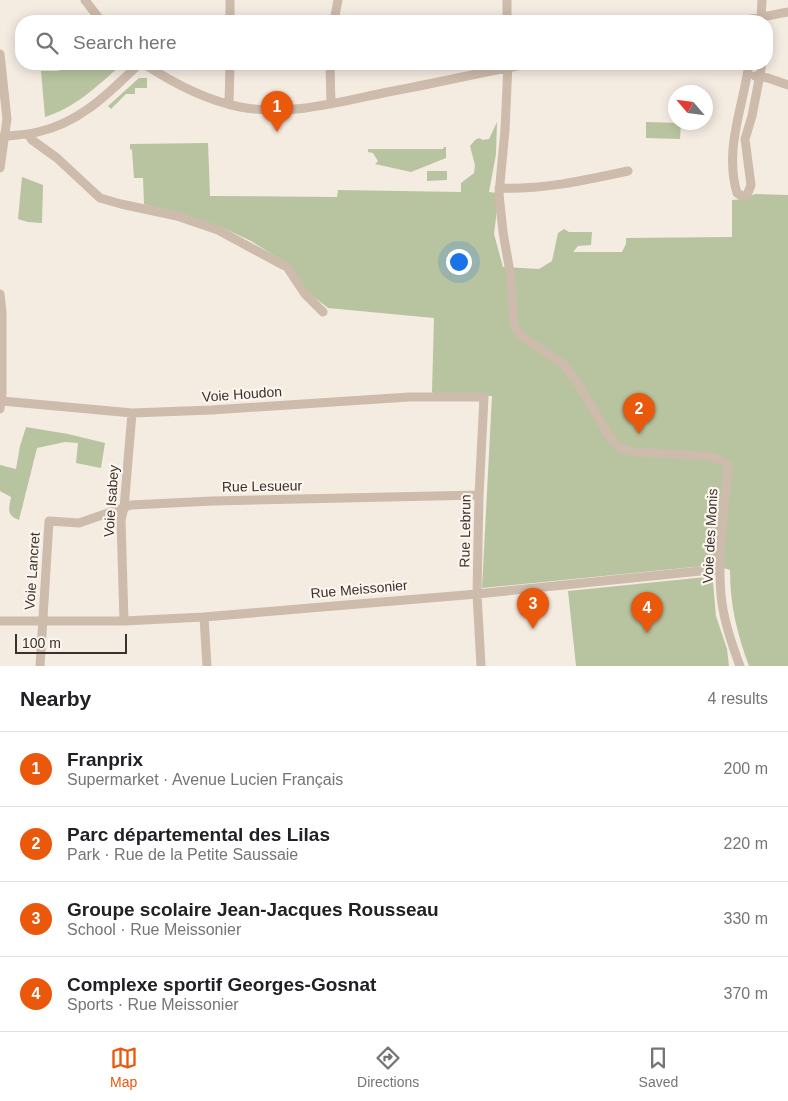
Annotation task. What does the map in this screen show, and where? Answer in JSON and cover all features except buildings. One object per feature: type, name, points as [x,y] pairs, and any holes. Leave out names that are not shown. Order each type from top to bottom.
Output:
[{"type":"street","points":[[85,0],[96,15]]},
{"type":"street","points":[[230,0],[230,15]]},
{"type":"street","points":[[335,15],[338,0]]},
{"type":"street","points":[[507,0],[507,15]]},
{"type":"street","points":[[761,14],[788,12]]},
{"type":"street","points":[[0,54],[7,119],[3,136],[0,168]]},
{"type":"street","points":[[3,136],[28,134],[68,122],[99,101],[133,70]]},
{"type":"street","points":[[154,70],[182,86],[213,100],[267,110],[310,108],[496,70]]},
{"type":"street","points":[[229,104],[230,70]]},
{"type":"street","points":[[330,70],[331,104]]},
{"type":"street","points":[[508,70],[505,130],[499,188],[514,189],[552,185],[628,171]]},
{"type":"street","points":[[748,70],[733,139],[732,153],[735,186],[737,193],[744,197],[747,195],[751,185],[746,139],[761,70]]},
{"type":"street","points":[[747,76],[760,76],[788,85]]},
{"type":"street","points":[[28,134],[32,140],[57,158],[100,198],[177,216],[218,230],[287,267],[305,294],[324,312]]},
{"type":"street","points":[[733,139],[746,139]]},
{"type":"street","name":"Voie des Monis","points":[[499,188],[502,232],[511,278],[514,326],[518,332],[564,365],[618,447],[633,452],[710,456],[728,464],[720,569],[722,602],[729,635],[740,666]]},
{"type":"street","points":[[0,294],[2,313],[1,405]]},
{"type":"street","name":"Voie Houdon","points":[[1,405],[132,413],[212,410],[408,397],[484,397]]},
{"type":"street","name":"Rue Lebrun","points":[[481,666],[477,594],[478,495],[484,397]]},
{"type":"street","name":"Voie Isabey","points":[[124,621],[121,520],[124,508],[132,413]]},
{"type":"street","name":"Rue Lesueur","points":[[50,521],[78,523],[132,505],[478,495]]},
{"type":"street","name":"Voie Lancret","points":[[40,666],[50,521]]},
{"type":"street","name":"Rue Meissonier","points":[[0,621],[124,621],[204,617],[477,594],[720,569]]},
{"type":"street","points":[[204,617],[207,666]]},
{"type":"green space","points":[[115,70],[76,102],[45,117],[41,71]]},
{"type":"green space","points":[[139,78],[147,78],[147,88],[135,88],[135,94],[126,94],[111,109],[108,106]]},
{"type":"green space","points":[[497,122],[496,154],[489,192],[497,193],[498,202],[494,234],[503,267],[539,269],[552,261],[558,233],[564,229],[569,232],[592,232],[591,245],[578,246],[573,252],[622,252],[626,244],[626,238],[732,237],[732,200],[743,199],[755,194],[788,195],[788,666],[749,666],[735,619],[731,596],[730,570],[714,565],[482,588],[492,396],[436,395],[432,392],[434,318],[328,308],[308,292],[291,266],[251,241],[221,227],[144,204],[143,178],[134,178],[132,150],[130,149],[130,144],[208,143],[210,196],[337,197],[338,190],[461,192],[461,183],[474,173],[475,165],[470,146],[479,138],[483,140],[489,139]]},
{"type":"green space","points":[[646,122],[668,123],[668,130],[681,130],[680,139],[646,138]]},
{"type":"green space","points":[[446,147],[446,158],[411,172],[375,164],[378,161],[373,153],[368,152],[368,149],[443,149]]},
{"type":"green space","points":[[427,171],[447,171],[447,180],[427,181]]},
{"type":"green space","points":[[22,177],[43,185],[42,223],[18,219]]},
{"type":"green space","points":[[26,427],[105,443],[101,468],[76,463],[78,443],[65,442],[37,448],[19,520],[10,514],[11,497],[0,491],[0,465],[16,469]]},
{"type":"green space","points":[[706,577],[713,582],[716,616],[727,649],[729,666],[576,666],[568,591]]},
{"type":"place","name":"Franprix","points":[[277,132]]},
{"type":"place","name":"Parc départemental des Lilas","points":[[639,434]]},
{"type":"place","name":"Groupe scolaire Jean-Jacques Rousseau","points":[[533,629]]},
{"type":"place","name":"Complexe sportif Georges-Gosnat","points":[[647,633]]}]
